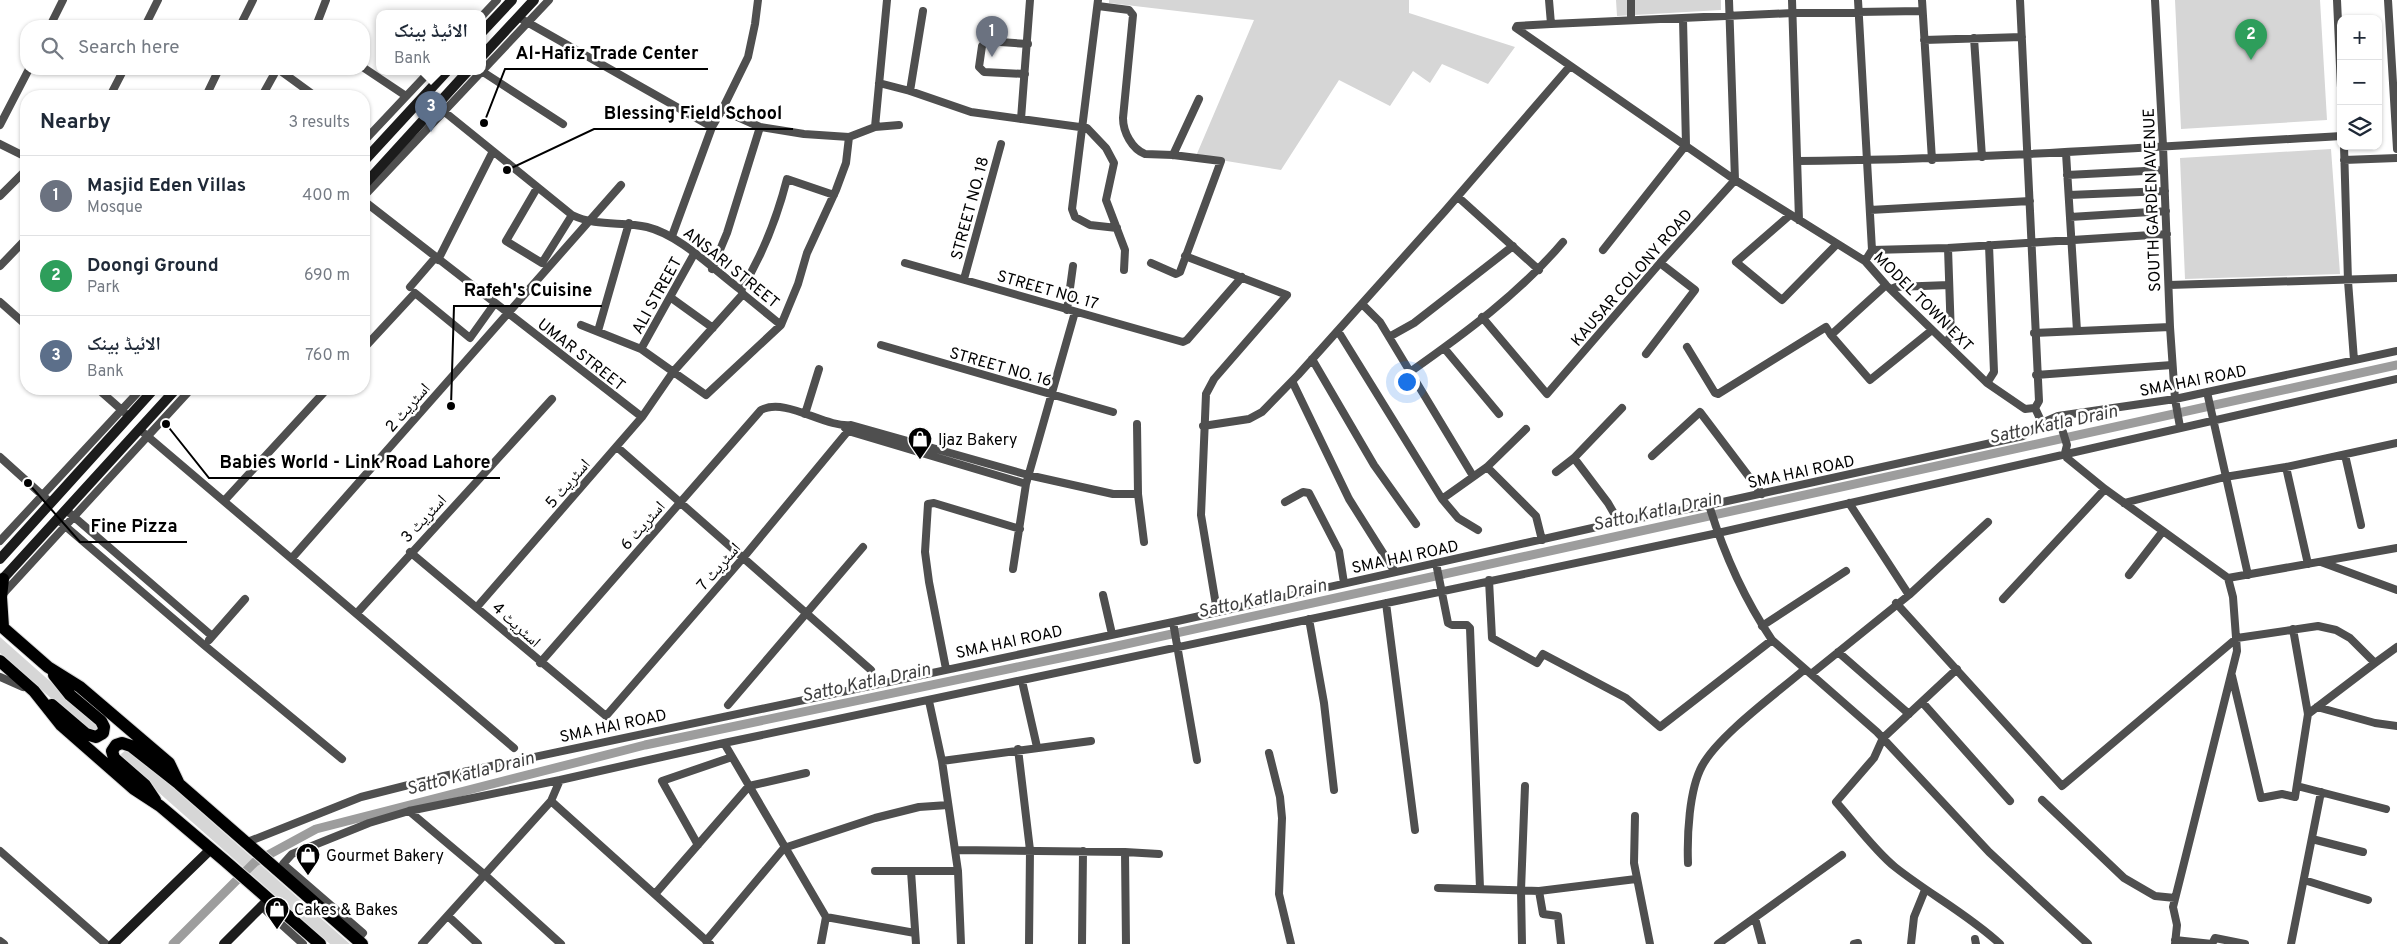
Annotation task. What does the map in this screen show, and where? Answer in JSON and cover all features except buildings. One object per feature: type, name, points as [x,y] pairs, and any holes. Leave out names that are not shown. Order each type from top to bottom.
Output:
[{"type":"main road","points":[[486,28],[512,0]]},
{"type":"main road","points":[[486,52],[534,0]]},
{"type":"main road","points":[[370,154],[443,75]]},
{"type":"main road","points":[[370,179],[440,109],[465,75]]},
{"type":"main road","points":[[0,559],[47,499],[125,413],[147,395]]},
{"type":"main road","points":[[170,395],[66,510],[61,523],[1,581],[1,626],[48,667],[80,687],[169,763],[179,784]]},
{"type":"main road","points":[[0,661],[86,734],[96,737],[103,733],[102,721],[70,695],[48,667]]},
{"type":"main road","points":[[34,691],[61,725],[134,789],[160,806],[259,890],[265,902],[320,944]]},
{"type":"main road","points":[[160,806],[145,785],[114,758],[114,747],[122,742],[131,746],[179,784],[275,870],[294,879],[359,942]]},
{"type":"main road","points":[[113,944],[211,849]]},
{"type":"main road","points":[[224,944],[265,902]]},
{"type":"street","points":[[53,20],[63,0]]},
{"type":"street","points":[[148,20],[158,0]]},
{"type":"street","points":[[243,20],[253,0]]},
{"type":"street","points":[[318,20],[326,0]]},
{"type":"street","points":[[486,12],[497,0]]},
{"type":"street","points":[[486,68],[549,0]]},
{"type":"street","points":[[672,236],[712,127],[748,57],[756,24],[758,0]]},
{"type":"street","points":[[875,127],[887,0]]},
{"type":"street","points":[[1020,119],[1028,44],[1030,0]]},
{"type":"street","points":[[1549,0],[1551,24],[1793,13],[1921,11]]},
{"type":"street","points":[[1631,0],[1631,20]]},
{"type":"street","points":[[1729,0],[1735,180]]},
{"type":"street","points":[[1792,0],[1799,220]]},
{"type":"street","points":[[1858,0],[1872,250],[1865,261]]},
{"type":"street","points":[[1922,0],[1921,11],[1932,160]]},
{"type":"street","points":[[2020,0],[2029,155],[2034,333],[2039,401],[2035,408],[2042,423]]},
{"type":"street","name":"SOUTH GARDEN AVENUE","points":[[2155,0],[2172,365],[2175,402],[2180,425]]},
{"type":"street","points":[[2337,0],[2340,60]]},
{"type":"street","points":[[2388,0],[2397,150]]},
{"type":"street","points":[[1117,228],[1090,225],[1075,217],[1072,209],[1098,3],[1129,10],[1133,15],[1123,118],[1130,140],[1142,153],[1173,154],[1221,161],[1178,274],[1151,262]]},
{"type":"street","points":[[910,91],[923,11]]},
{"type":"street","points":[[518,17],[712,127]]},
{"type":"street","points":[[1603,250],[1686,145],[1683,19]]},
{"type":"street","name":"MODEL TOWN EXT","points":[[1551,24],[1517,26],[1516,28],[1735,180],[1865,261],[1888,287],[1987,383],[2025,409],[2035,408]]},
{"type":"street","points":[[1924,40],[2022,37]]},
{"type":"street","points":[[1974,38],[1982,157]]},
{"type":"street","points":[[1025,74],[984,72],[979,67],[982,46],[986,41],[1028,44]]},
{"type":"street","points":[[1203,426],[1249,418],[1262,412],[1312,360],[1458,197],[1570,66]]},
{"type":"street","points":[[370,72],[406,96]]},
{"type":"street","points":[[0,125],[26,75]]},
{"type":"street","points":[[113,90],[121,75]]},
{"type":"street","points":[[209,90],[216,75]]},
{"type":"street","points":[[266,90],[274,75]]},
{"type":"street","points":[[286,75],[307,90]]},
{"type":"street","points":[[370,131],[426,75]]},
{"type":"street","points":[[370,189],[440,109],[479,75]]},
{"type":"street","points":[[486,75],[563,124]]},
{"type":"street","points":[[879,83],[910,91],[972,112],[1087,128],[1106,148],[1114,163],[1106,200],[1125,250],[1124,270]]},
{"type":"street","points":[[1173,154],[1199,100]]},
{"type":"street","name":"ANSARI STREET","points":[[440,109],[572,215],[588,222],[629,223],[649,227],[672,236],[781,325]]},
{"type":"street","points":[[722,110],[760,127],[804,134],[849,137],[875,127],[898,126]]},
{"type":"street","points":[[712,269],[727,233],[760,127]]},
{"type":"street","points":[[1798,161],[1932,160],[2337,136]]},
{"type":"street","points":[[581,325],[641,349],[706,394],[781,325],[798,284],[807,253],[834,195],[846,163],[849,137]]},
{"type":"street","points":[[0,144],[20,154]]},
{"type":"street","name":"STREET NO. 18","points":[[964,279],[1001,144]]},
{"type":"street","points":[[2344,150],[2348,281],[2354,360]]},
{"type":"street","points":[[370,341],[436,260],[493,151]]},
{"type":"street","points":[[2066,153],[2077,330]]},
{"type":"street","points":[[2344,160],[2397,158]]},
{"type":"street","points":[[2067,175],[2164,170]]},
{"type":"street","points":[[0,196],[20,176]]},
{"type":"street","name":"اسٹریٹ 5","points":[[477,607],[617,447],[642,417],[673,372],[713,328],[742,292],[755,267],[779,210],[787,180],[834,195]]},
{"type":"street","name":"KAUSAR COLONY ROAD","points":[[1482,317],[1547,394],[1660,263],[1735,180]]},
{"type":"street","name":"اسٹریٹ 2","points":[[292,558],[621,185]]},
{"type":"street","points":[[537,188],[506,240],[542,263],[572,215]]},
{"type":"street","points":[[2068,195],[2165,191]]},
{"type":"street","points":[[1458,197],[1539,270]]},
{"type":"street","points":[[1870,210],[2030,201]]},
{"type":"street","name":"UMAR STREET","points":[[370,206],[436,260],[495,303],[642,417]]},
{"type":"street","points":[[2070,217],[2166,211]]},
{"type":"street","points":[[1790,215],[1736,262],[1782,300],[1837,244]]},
{"type":"street","points":[[598,331],[629,223]]},
{"type":"street","points":[[1872,250],[1948,248],[2167,234]]},
{"type":"street","points":[[1410,372],[1444,348],[1539,270],[1563,242]]},
{"type":"street","points":[[0,266],[20,245]]},
{"type":"street","points":[[1987,383],[1994,372],[1989,245]]},
{"type":"street","points":[[1389,337],[1414,323],[1513,246]]},
{"type":"street","points":[[1946,342],[1951,336],[1948,248]]},
{"type":"street","name":"ALI STREET","points":[[641,349],[694,254]]},
{"type":"street","points":[[1185,256],[1287,295],[1208,386],[1203,426],[1201,515],[1217,611]]},
{"type":"street","name":"STREET NO. 17","points":[[905,263],[1183,342],[1187,340],[1242,277]]},
{"type":"street","points":[[1646,354],[1695,290],[1660,263]]},
{"type":"street","points":[[1013,570],[1026,484],[1052,395],[1071,311],[1073,266]]},
{"type":"street","points":[[2169,285],[2397,278]]},
{"type":"street","points":[[1831,335],[1888,287],[1949,285]]},
{"type":"street","points":[[412,290],[470,338],[495,303]]},
{"type":"street","points":[[670,297],[713,328]]},
{"type":"street","points":[[0,302],[20,320]]},
{"type":"street","points":[[1362,304],[1380,322],[1473,476]]},
{"type":"street","points":[[1687,347],[1715,393],[1718,394],[1826,327],[1870,380],[1932,330]]},
{"type":"street","points":[[2034,333],[2170,327]]},
{"type":"street","points":[[1338,331],[1442,499],[1458,518],[1478,530]]},
{"type":"street","name":"STREET NO. 16","points":[[881,346],[1113,412]]},
{"type":"street","points":[[1444,348],[1499,414]]},
{"type":"street","name":"SMA HAI ROAD","points":[[248,845],[361,797],[435,778],[1112,634],[1173,624],[1217,611],[1395,572],[1437,566],[1619,522],[1710,509],[1762,494],[2023,436],[2042,423],[2058,416],[2175,402],[2397,351]]},
{"type":"street","points":[[1312,360],[1374,465],[1416,524]]},
{"type":"street","points":[[2036,375],[2172,365]]},
{"type":"street","points":[[819,369],[805,414],[846,429],[1026,484]]},
{"type":"street","points":[[294,879],[283,864],[292,854],[369,823],[409,811],[929,701],[1177,644],[1309,619],[1441,588],[1489,580],[1849,503],[2066,449],[2397,379]]},
{"type":"street","points":[[1292,381],[1349,499],[1395,572]]},
{"type":"street","points":[[105,395],[125,413],[137,395]]},
{"type":"street","points":[[1,596],[61,523],[74,518],[186,395]]},
{"type":"street","points":[[224,501],[321,395]]},
{"type":"street","points":[[2207,395],[2248,575]]},
{"type":"street","name":"اسٹریٹ 3","points":[[356,613],[552,399]]},
{"type":"street","name":"اسٹریٹ 6","points":[[540,663],[761,410],[774,406],[805,414]]},
{"type":"street","points":[[1556,472],[1574,458],[1622,408]]},
{"type":"street","points":[[1652,456],[1700,412],[1762,494]]},
{"type":"street","points":[[2058,416],[2067,458],[2105,489],[2228,578],[2233,597],[2237,651],[2173,907],[2177,925],[2175,942],[2212,944],[2215,938],[2245,944]]},
{"type":"street","points":[[1137,424],[1138,494],[1144,542]]},
{"type":"street","points":[[846,429],[851,425],[1028,476],[1113,494],[1138,494]]},
{"type":"street","points":[[139,429],[514,748]]},
{"type":"street","name":"اسٹریٹ 7","points":[[606,716],[743,558],[846,429]]},
{"type":"street","points":[[1442,499],[1487,467],[1526,429]]},
{"type":"street","points":[[2124,503],[2225,477],[2286,467],[2397,443]]},
{"type":"street","points":[[617,447],[871,670]]},
{"type":"street","points":[[2345,455],[2361,525]]},
{"type":"street","points":[[0,457],[47,499],[0,541]]},
{"type":"street","points":[[1574,458],[1608,502],[1619,522]]},
{"type":"street","points":[[1487,467],[1536,516],[1542,540]]},
{"type":"street","points":[[2286,467],[2308,564]]},
{"type":"street","points":[[2003,599],[2105,489]]},
{"type":"street","points":[[1285,502],[1303,492],[1309,493],[1339,551],[1344,583]]},
{"type":"street","points":[[946,669],[925,552],[928,504],[934,503],[1020,529]]},
{"type":"street","points":[[1849,503],[1909,595]]},
{"type":"street","points":[[1710,509],[1717,530],[1762,626],[1772,640],[1883,738],[1988,852],[2088,944]]},
{"type":"street","points":[[66,510],[212,636]]},
{"type":"street","points":[[1688,863],[1687,840],[1690,807],[1702,766],[1716,748],[1744,720],[1808,671],[1838,652],[1896,603],[1909,595],[1988,522]]},
{"type":"street","points":[[61,523],[342,759]]},
{"type":"street","points":[[2129,574],[2163,531]]},
{"type":"street","points":[[728,705],[863,546]]},
{"type":"street","points":[[2228,578],[2397,548]]},
{"type":"street","name":"اسٹریٹ 4","points":[[410,552],[477,607],[540,663],[606,716]]},
{"type":"street","points":[[2319,562],[2397,590]]},
{"type":"street","points":[[1437,566],[1448,623],[1452,625],[1467,625],[1470,628],[1480,888]]},
{"type":"street","points":[[1762,626],[1846,571]]},
{"type":"street","points":[[1489,580],[1492,638],[1536,663],[1543,654],[1559,661],[1626,698],[1660,727],[1772,640]]},
{"type":"street","points":[[1103,595],[1112,634]]},
{"type":"street","points":[[204,645],[245,600]]},
{"type":"street","points":[[1386,602],[1415,830]]},
{"type":"street","points":[[1896,603],[2062,786],[2237,638],[2318,626],[2336,630],[2355,642],[2375,663]]},
{"type":"street","points":[[1309,619],[1324,703],[1334,790]]},
{"type":"street","points":[[1173,624],[1197,760]]},
{"type":"street","points":[[2231,674],[2261,798],[2282,794],[2295,797],[2308,714],[2293,629]]},
{"type":"street","points":[[2308,714],[2397,647]]},
{"type":"street","points":[[1838,652],[1909,714]]},
{"type":"street","points":[[1956,670],[1883,738],[1874,758],[1836,802],[1893,865],[1925,890],[1987,932],[2000,944]]},
{"type":"street","points":[[0,677],[34,691]]},
{"type":"street","points":[[1022,680],[1037,747]]},
{"type":"street","points":[[929,701],[942,760],[958,871],[961,944]]},
{"type":"street","points":[[1922,702],[2010,801]]},
{"type":"street","points":[[2317,707],[2375,723],[2397,726]]},
{"type":"street","points":[[942,760],[1091,741]]},
{"type":"street","points":[[724,743],[826,917],[821,944]]},
{"type":"street","points":[[1018,750],[1030,850],[1030,944]]},
{"type":"street","points":[[1269,754],[1280,797],[1282,818],[1279,894],[1291,944]]},
{"type":"street","points":[[698,844],[662,781],[732,757]]},
{"type":"street","points":[[655,894],[749,786],[806,773]]},
{"type":"street","points":[[422,944],[551,801],[560,780]]},
{"type":"street","points":[[1522,944],[1521,890],[1525,786]]},
{"type":"street","points":[[2297,786],[2386,808]]},
{"type":"street","points":[[2291,944],[2321,792]]},
{"type":"street","points":[[2042,800],[2124,878],[2154,896],[2175,898]]},
{"type":"street","points":[[551,801],[708,942],[784,848],[875,818],[919,807],[948,804]]},
{"type":"street","points":[[409,811],[485,875],[561,944]]},
{"type":"street","points":[[1635,816],[1634,863],[1650,944]]},
{"type":"street","points":[[2312,839],[2363,852]]},
{"type":"street","points":[[955,850],[1083,851],[1159,854]]},
{"type":"street","points":[[1082,944],[1083,851]]},
{"type":"street","points":[[0,852],[106,944]]},
{"type":"street","points":[[1125,852],[1126,944]]},
{"type":"street","points":[[1718,944],[1842,855]]},
{"type":"street","points":[[875,871],[958,871]]},
{"type":"street","points":[[911,871],[916,944]]},
{"type":"street","points":[[1438,888],[1539,891],[1636,879]]},
{"type":"street","points":[[2304,880],[2368,900]]},
{"type":"street","points":[[1911,944],[1914,916],[1925,890]]},
{"type":"street","points":[[1539,891],[1543,914],[1558,916],[1561,944]]},
{"type":"street","points":[[265,902],[303,944]]},
{"type":"street","points":[[448,916],[478,944]]},
{"type":"street","points":[[826,917],[914,933]]},
{"type":"street","points":[[1755,918],[1762,944]]},
{"type":"street","points":[[0,940],[4,944]]},
{"type":"shaded area","points":[[1109,0],[1409,0],[1409,13],[1515,47],[1488,84],[1442,64],[1430,83],[1413,71],[1390,106],[1339,80],[1281,170],[1196,156],[1254,20],[1109,3]]},
{"type":"shaded area","points":[[1616,0],[1721,0],[1721,10],[1617,16]]},
{"type":"shaded area","points":[[2175,0],[2320,0],[2327,120],[2181,129]]},
{"type":"shaded area","points":[[2331,149],[2340,274],[2185,279],[2180,158]]},
{"type":"shaded area","points":[[0,637],[96,722],[99,725],[97,732],[81,725],[0,653]]},
{"type":"shaded area","points":[[126,750],[134,753],[350,944],[330,944],[123,761],[121,754]]},
{"type":"waterway","name":"Satto Katla Drain","points":[[173,944],[255,862],[316,829],[645,745],[1108,648],[2397,365]]},
{"type":"place","name":"Masjid Eden Villas","points":[[992,57]]},
{"type":"place","name":"Doongi Ground","points":[[2251,60]]},
{"type":"place","name":"Al-Hafiz Trade Center","points":[[484,123]]},
{"type":"place","name":"الائیڈ بینک","points":[[431,132]]},
{"type":"place","name":"Blessing Field School","points":[[507,170]]},
{"type":"place","name":"Rafeh's Cuisine","points":[[451,406]]},
{"type":"place","name":"Babies World - Link Road Lahore","points":[[166,424]]},
{"type":"place","name":"Ijaz Bakery","points":[[920,460]]},
{"type":"place","name":"Fine Pizza","points":[[28,483]]},
{"type":"place","name":"Gourmet Bakery","points":[[308,876]]},
{"type":"place","name":"Cakes & Bakes","points":[[277,930]]}]
